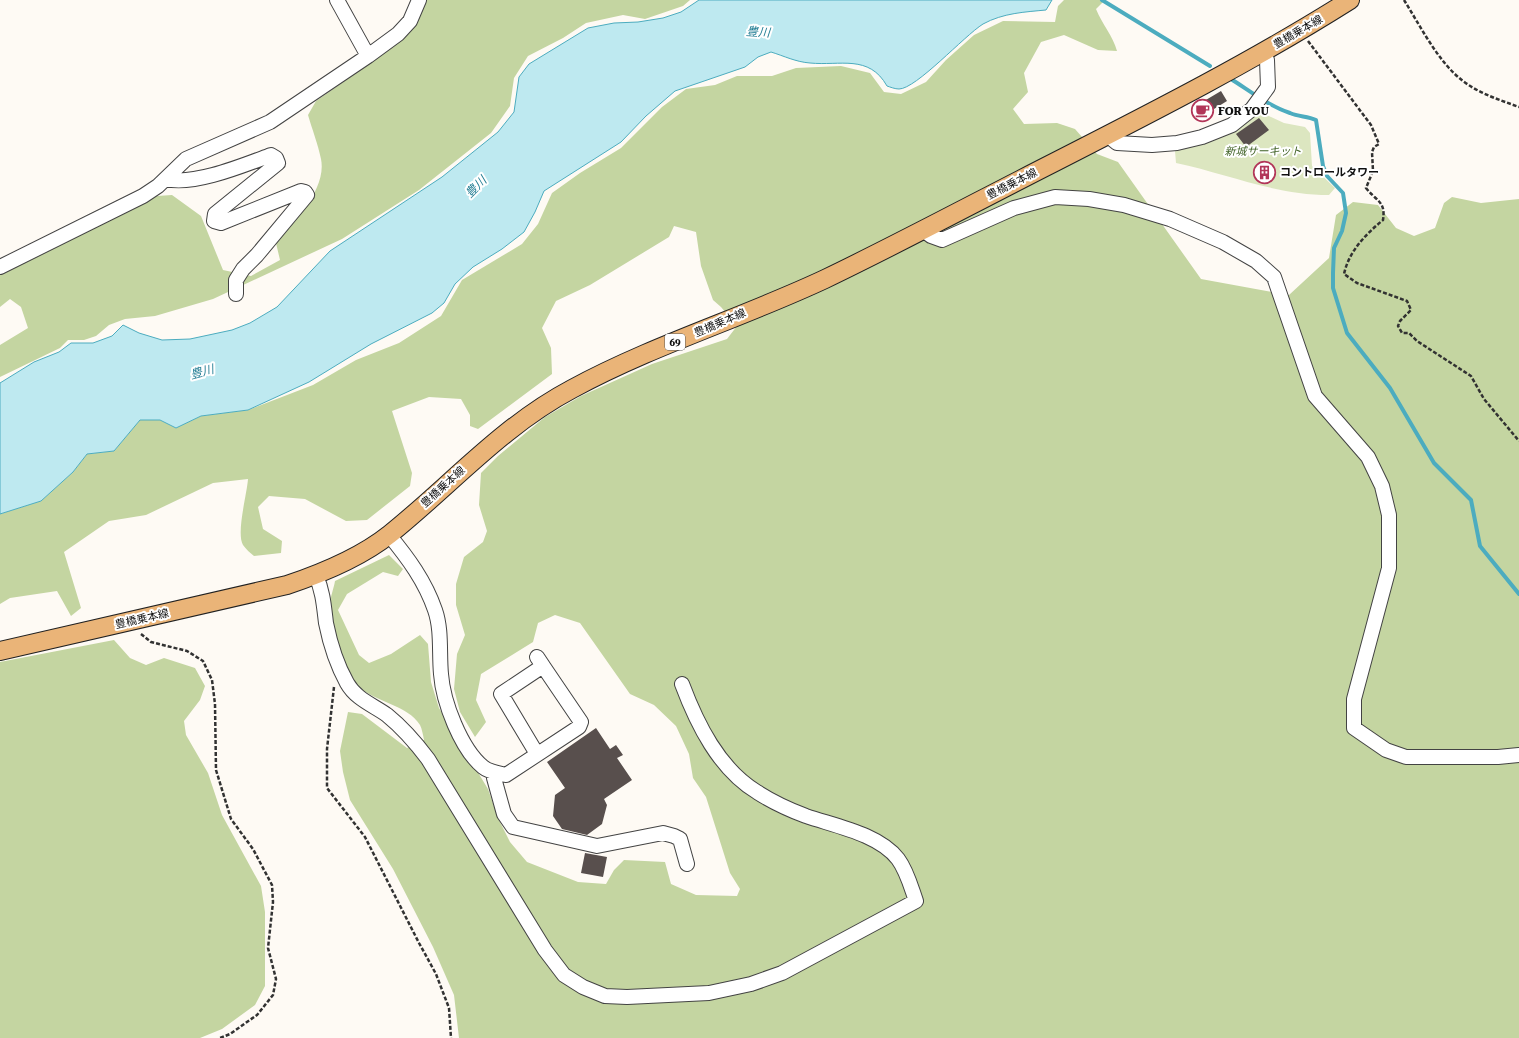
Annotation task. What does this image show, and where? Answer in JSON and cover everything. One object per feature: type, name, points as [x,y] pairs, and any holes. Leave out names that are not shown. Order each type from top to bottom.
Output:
[{"type":"main road","name":"豊橋乗本線","points":[[0,651],[236,598],[316,576],[357,556],[389,535],[490,445],[533,411],[573,388],[621,364],[822,280],[923,230],[1107,136],[1263,52],[1301,31],[1350,0]]},
{"type":"street","points":[[337,0],[368,56]]},
{"type":"street","points":[[0,267],[143,196],[166,179],[186,159],[270,122],[398,34],[410,21],[419,0]]},
{"type":"street","points":[[1107,136],[1117,143],[1152,145],[1178,143],[1202,137],[1232,125],[1252,110],[1268,86],[1267,60],[1263,52]]},
{"type":"street","points":[[166,179],[174,181],[222,174],[271,155],[276,158],[278,163],[215,214],[214,221],[221,223],[301,191],[305,192],[308,196],[243,269],[236,280],[236,294]]},
{"type":"street","points":[[923,230],[931,236],[942,240],[1014,208],[1056,197],[1089,199],[1124,205],[1170,219],[1223,242],[1256,262],[1274,277],[1315,396],[1368,457],[1382,486],[1389,515],[1389,568],[1354,699],[1354,728],[1386,750],[1406,757],[1498,757],[1519,754]]},
{"type":"street","points":[[389,535],[411,561],[426,587],[436,612],[440,636],[441,675],[445,697],[452,720],[474,758],[484,768],[506,775],[579,727],[581,722],[540,661],[500,694],[537,754]]},
{"type":"street","points":[[316,576],[321,586],[327,625],[336,657],[348,683],[357,695],[387,715],[411,736],[428,759],[541,944],[564,975],[583,987],[604,996],[627,997],[709,993],[750,984],[782,972],[916,901],[909,880],[898,859],[883,846],[862,834],[804,816],[756,792],[736,776],[714,749],[693,713],[682,684]]},
{"type":"street","points":[[496,773],[494,778],[504,814],[513,826],[597,846],[663,833],[669,834],[680,839],[686,864]]},
{"type":"path","points":[[1404,0],[1443,60],[1463,81],[1485,94],[1519,107]]},
{"type":"path","points":[[1301,31],[1371,125],[1379,144],[1374,146],[1372,152],[1373,171],[1366,188],[1380,201],[1385,210],[1383,220],[1368,233],[1347,261],[1344,274],[1357,283],[1407,301],[1411,310],[1400,321],[1398,326],[1402,333],[1409,333],[1417,341],[1471,376],[1484,399],[1519,440]]},
{"type":"path","points":[[135,621],[140,634],[151,642],[187,651],[203,661],[212,680],[215,704],[216,770],[231,819],[253,849],[272,885],[273,902],[268,948],[276,979],[273,995],[257,1015],[230,1034],[220,1038]]},
{"type":"path","points":[[334,683],[327,749],[327,788],[365,836],[436,974],[449,1008],[452,1038]]},
{"type":"green space","points":[[425,0],[690,0],[683,6],[645,19],[623,15],[586,23],[563,38],[528,56],[514,78],[510,106],[491,133],[419,190],[342,239],[213,299],[155,316],[125,319],[109,325],[96,336],[84,340],[68,340],[60,348],[0,377],[0,345],[28,328],[21,307],[10,299],[0,307],[0,274],[81,229],[157,196],[172,195],[201,216],[223,270],[251,276],[280,260],[276,243],[308,204],[319,182],[322,171],[320,153],[308,115],[316,101],[382,55],[413,22]]},
{"type":"green space","points":[[1064,0],[1105,0],[1096,9],[1113,40],[1117,51],[1098,50],[1064,35],[1041,42],[1024,73],[1028,92],[1013,109],[1024,124],[1057,123],[1075,129],[1097,154],[1118,162],[1201,279],[1289,295],[1329,258],[1336,215],[1353,202],[1378,205],[1396,228],[1414,236],[1435,228],[1444,203],[1452,197],[1481,203],[1519,199],[1519,1038],[459,1038],[454,995],[433,947],[393,869],[350,800],[343,772],[340,751],[348,712],[362,714],[407,748],[424,740],[422,730],[415,718],[399,708],[373,696],[358,686],[353,680],[348,671],[340,648],[331,613],[330,602],[335,581],[389,555],[403,569],[398,576],[383,572],[347,594],[338,610],[359,655],[369,663],[391,654],[420,635],[428,644],[431,682],[439,708],[488,789],[498,818],[510,842],[527,862],[578,882],[606,884],[614,870],[624,860],[665,862],[671,884],[696,895],[737,896],[740,889],[730,873],[706,797],[693,778],[689,754],[676,726],[654,705],[630,694],[580,623],[555,615],[538,623],[533,642],[481,674],[476,700],[486,722],[475,737],[460,712],[454,689],[457,654],[465,635],[456,605],[456,584],[464,557],[483,542],[487,531],[479,505],[481,473],[498,456],[545,417],[581,396],[652,364],[727,339],[737,326],[713,300],[701,266],[696,232],[674,226],[669,237],[590,285],[556,301],[542,328],[551,348],[552,374],[478,429],[470,426],[470,415],[461,399],[429,397],[392,411],[412,473],[410,486],[367,520],[346,521],[305,499],[269,496],[258,507],[263,529],[282,541],[281,553],[254,556],[243,545],[241,539],[241,523],[248,479],[213,483],[146,515],[109,521],[64,552],[81,608],[71,616],[57,591],[10,598],[0,604],[0,514],[41,501],[73,472],[87,454],[114,451],[140,420],[160,420],[176,428],[201,416],[248,410],[313,385],[356,360],[399,343],[441,316],[462,280],[522,244],[538,224],[552,193],[580,173],[621,148],[662,107],[686,89],[715,85],[737,76],[772,76],[796,68],[841,66],[870,73],[884,92],[901,94],[926,82],[946,60],[974,35],[1003,21],[1055,22],[1058,6]]},
{"type":"green space","name":"新城サーキット","points":[[1258,111],[1284,123],[1305,127],[1310,133],[1312,166],[1335,188],[1329,195],[1290,192],[1176,163],[1175,151],[1205,142]]},
{"type":"green space","points":[[114,640],[130,658],[146,665],[164,658],[195,668],[205,686],[200,700],[184,721],[186,735],[208,773],[222,815],[261,886],[265,912],[265,986],[255,1005],[222,1029],[200,1038],[0,1038],[0,662]]},
{"type":"water","name":"豊川","points":[[699,0],[1052,0],[1046,10],[1006,15],[983,24],[917,81],[907,87],[899,89],[887,86],[880,76],[872,69],[863,65],[805,62],[771,52],[758,57],[745,67],[675,91],[646,116],[621,142],[544,191],[524,232],[502,249],[473,267],[455,284],[444,303],[432,313],[371,344],[309,382],[248,410],[201,416],[176,428],[160,420],[140,420],[114,451],[87,454],[73,472],[41,501],[0,514],[0,383],[34,362],[59,352],[71,343],[93,343],[112,336],[123,325],[139,333],[162,340],[190,339],[232,330],[250,323],[277,307],[330,251],[442,177],[498,132],[514,112],[519,77],[529,64],[588,28],[614,23],[638,22],[663,18],[681,12]]},
{"type":"building","points":[[1221,91],[1227,101],[1201,117],[1194,107]]},
{"type":"building","points":[[1259,118],[1269,130],[1246,147],[1236,134]]},
{"type":"building","points":[[596,728],[610,749],[616,745],[623,755],[617,758],[632,780],[604,799],[607,805],[602,824],[587,835],[562,829],[553,816],[555,795],[565,788],[547,762]]},
{"type":"building","points":[[585,853],[607,857],[603,877],[581,873]]},
{"type":"waterway","points":[[1102,0],[1210,66]]},
{"type":"waterway","points":[[1231,79],[1282,110],[1316,120],[1323,166],[1327,176],[1343,193],[1346,213],[1342,231],[1334,248],[1333,288],[1347,333],[1390,388],[1434,463],[1471,500],[1480,546],[1519,594]]},
{"type":"place","name":"FOR YOU","points":[[1203,111]]},
{"type":"place","name":"コントロールタワー","points":[[1265,172]]}]
